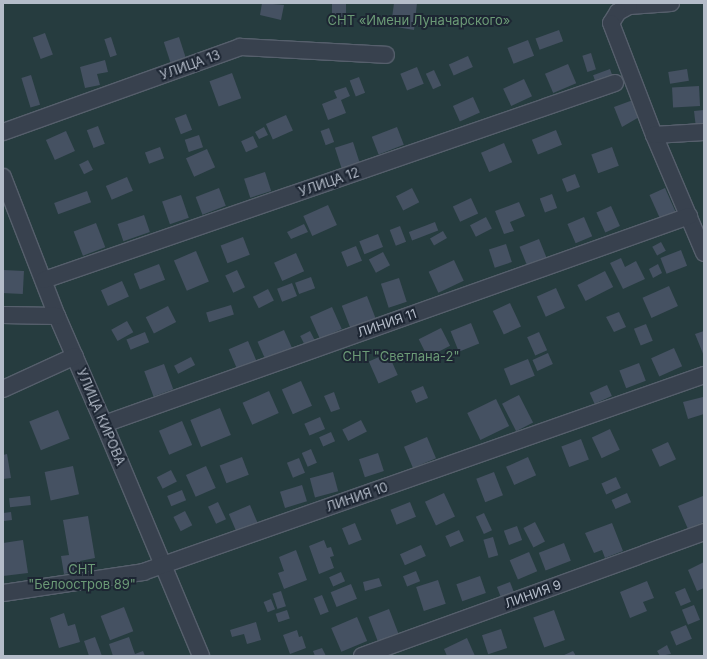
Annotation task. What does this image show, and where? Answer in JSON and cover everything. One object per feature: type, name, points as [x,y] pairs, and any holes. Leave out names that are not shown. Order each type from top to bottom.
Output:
[{"type":"street","points":[[671,3],[629,6],[618,12],[611,23],[654,134],[704,253]]},
{"type":"street","name":"УЛИЦА 13","points":[[3,132],[240,47],[386,55]]},
{"type":"street","name":"УЛИЦА 12","points":[[44,280],[615,84]]},
{"type":"street","points":[[654,134],[704,132]]},
{"type":"street","name":"УЛИЦА КИРОВА","points":[[3,177],[57,316],[201,656]]},
{"type":"street","name":"ЛИНИЯ 11","points":[[104,424],[689,216]]},
{"type":"street","points":[[3,315],[57,316]]},
{"type":"street","points":[[3,389],[75,356]]},
{"type":"street","name":"ЛИНИЯ 10","points":[[3,593],[143,572],[163,566],[704,374]]},
{"type":"street","name":"ЛИНИЯ 9","points":[[362,656],[704,532]]},
{"type":"green space","name":"СНТ \"Светлана-2\"","points":[[3,3],[704,3],[704,656],[3,656]]},
{"type":"building","points":[[262,3],[284,5],[281,20],[260,15]]},
{"type":"building","points":[[332,3],[346,3],[346,24],[332,24]]},
{"type":"building","points":[[394,3],[417,3],[414,30],[391,26]]},
{"type":"building","points":[[559,30],[563,41],[540,50],[536,39]]},
{"type":"building","points":[[45,33],[53,55],[41,59],[33,37]]},
{"type":"building","points":[[111,37],[117,55],[110,57],[104,39]]},
{"type":"building","points":[[179,37],[186,59],[171,64],[164,42]]},
{"type":"building","points":[[528,40],[534,56],[514,64],[507,48]]},
{"type":"building","points":[[591,53],[596,69],[587,72],[582,56]]},
{"type":"building","points":[[468,56],[473,67],[454,76],[449,65]]},
{"type":"building","points":[[105,60],[108,72],[97,74],[100,85],[85,88],[80,67]]},
{"type":"building","points":[[568,64],[576,83],[553,93],[545,74]]},
{"type":"building","points":[[417,67],[424,84],[407,90],[400,74]]},
{"type":"building","points":[[610,69],[614,80],[597,86],[593,75]]},
{"type":"building","points":[[687,69],[689,81],[670,84],[668,72]]},
{"type":"building","points":[[434,70],[441,85],[433,89],[426,74]]},
{"type":"building","points":[[232,73],[241,98],[219,107],[209,81]]},
{"type":"building","points":[[31,75],[40,105],[31,108],[21,78]]},
{"type":"building","points":[[359,77],[365,93],[356,96],[350,81]]},
{"type":"building","points":[[524,79],[532,96],[511,106],[503,89]]},
{"type":"building","points":[[699,86],[700,106],[673,107],[672,87]]},
{"type":"building","points":[[346,87],[350,96],[341,100],[346,113],[328,120],[322,104],[337,98],[334,91]]},
{"type":"building","points":[[473,97],[480,113],[460,121],[453,106]]},
{"type":"building","points":[[633,100],[641,116],[622,127],[614,107]]},
{"type":"building","points":[[704,110],[704,127],[696,128],[694,111]]},
{"type":"building","points":[[186,114],[192,130],[181,134],[175,118]]},
{"type":"building","points":[[286,115],[293,131],[273,139],[266,124]]},
{"type":"building","points":[[98,126],[105,144],[94,148],[87,130]]},
{"type":"building","points":[[264,127],[268,135],[259,139],[255,132]]},
{"type":"building","points":[[397,127],[404,145],[379,154],[372,137]]},
{"type":"building","points":[[329,128],[334,142],[326,145],[321,131]]},
{"type":"building","points":[[556,130],[562,145],[538,155],[532,140]]},
{"type":"building","points":[[66,131],[75,151],[55,160],[46,140]]},
{"type":"building","points":[[199,135],[203,147],[189,152],[185,140]]},
{"type":"building","points":[[253,136],[258,147],[246,152],[241,141]]},
{"type":"building","points":[[353,142],[360,163],[342,169],[335,148]]},
{"type":"building","points":[[504,143],[512,162],[489,172],[481,153]]},
{"type":"building","points":[[160,147],[164,158],[149,164],[145,152]]},
{"type":"building","points":[[612,147],[619,166],[598,173],[591,155]]},
{"type":"building","points":[[207,149],[215,167],[194,177],[186,158]]},
{"type":"building","points":[[88,160],[93,170],[84,174],[79,165]]},
{"type":"building","points":[[265,172],[271,191],[250,198],[244,179]]},
{"type":"building","points":[[575,174],[580,187],[567,192],[562,179]]},
{"type":"building","points":[[127,177],[133,191],[112,200],[106,186]]},
{"type":"building","points":[[219,188],[226,206],[202,215],[196,197]]},
{"type":"building","points":[[412,188],[419,202],[403,210],[396,196]]},
{"type":"building","points":[[665,188],[677,215],[662,222],[649,195]]},
{"type":"building","points":[[87,191],[91,202],[58,214],[54,203]]},
{"type":"building","points":[[552,194],[557,208],[545,213],[540,198]]},
{"type":"building","points":[[181,195],[189,218],[170,224],[162,202]]},
{"type":"building","points":[[471,198],[478,213],[460,222],[453,206]]},
{"type":"building","points":[[519,202],[525,216],[510,222],[514,231],[504,234],[495,211]]},
{"type":"building","points":[[328,205],[337,225],[312,236],[303,216]]},
{"type":"building","points":[[611,206],[620,226],[605,233],[596,213]]},
{"type":"building","points":[[144,215],[150,232],[123,241],[118,224]]},
{"type":"building","points":[[486,217],[492,229],[476,237],[470,225]]},
{"type":"building","points":[[584,217],[592,236],[576,243],[567,224]]},
{"type":"building","points":[[435,222],[438,230],[412,240],[409,232]]},
{"type":"building","points":[[96,223],[105,247],[83,256],[74,232]]},
{"type":"building","points":[[304,224],[308,232],[291,239],[287,232]]},
{"type":"building","points":[[400,226],[406,242],[396,246],[390,230]]},
{"type":"building","points":[[443,231],[447,238],[434,245],[430,238]]},
{"type":"building","points":[[378,234],[383,247],[364,254],[359,241]]},
{"type":"building","points":[[243,237],[250,255],[227,263],[221,246]]},
{"type":"building","points":[[539,239],[547,259],[528,267],[520,247]]},
{"type":"building","points":[[661,242],[666,251],[657,256],[652,247]]},
{"type":"building","points":[[506,244],[512,262],[495,268],[489,250]]},
{"type":"building","points":[[356,246],[362,261],[347,267],[341,252]]},
{"type":"building","points":[[681,250],[687,266],[667,274],[660,258]]},
{"type":"building","points":[[196,251],[209,281],[187,291],[174,260]]},
{"type":"building","points":[[383,252],[390,265],[376,273],[369,260]]},
{"type":"building","points":[[296,253],[304,271],[282,281],[274,263]]},
{"type":"building","points":[[621,258],[625,267],[636,261],[645,279],[623,289],[610,263]]},
{"type":"building","points":[[454,260],[464,281],[438,293],[429,272]]},
{"type":"building","points":[[159,264],[165,280],[140,290],[134,274]]},
{"type":"building","points":[[658,264],[662,273],[653,278],[649,269]]},
{"type":"building","points":[[3,270],[24,271],[23,294],[3,293]]},
{"type":"building","points":[[237,270],[245,287],[233,293],[225,275]]},
{"type":"building","points":[[605,271],[613,287],[586,301],[577,285]]},
{"type":"building","points":[[311,277],[315,288],[299,294],[295,283]]},
{"type":"building","points":[[399,278],[407,302],[389,308],[381,284]]},
{"type":"building","points":[[122,281],[129,297],[108,306],[101,290]]},
{"type":"building","points":[[292,283],[297,296],[282,302],[277,289]]},
{"type":"building","points":[[669,286],[678,306],[651,318],[643,298]]},
{"type":"building","points":[[556,288],[565,308],[546,317],[537,297]]},
{"type":"building","points":[[268,289],[274,301],[259,308],[253,297]]},
{"type":"building","points":[[367,296],[376,319],[351,329],[342,306]]},
{"type":"building","points":[[510,303],[521,327],[504,335],[493,311]]},
{"type":"building","points":[[231,305],[234,315],[209,322],[206,313]]},
{"type":"building","points":[[168,306],[176,322],[154,333],[146,317]]},
{"type":"building","points":[[332,307],[342,329],[320,339],[310,317]]},
{"type":"building","points":[[619,312],[626,327],[614,332],[606,317]]},
{"type":"building","points":[[127,321],[133,332],[118,341],[111,330]]},
{"type":"building","points":[[471,323],[479,343],[459,352],[451,331]]},
{"type":"building","points":[[646,324],[653,341],[641,346],[634,329]]},
{"type":"building","points":[[441,328],[450,346],[428,357],[419,339]]},
{"type":"building","points":[[284,330],[292,348],[266,360],[258,342]]},
{"type":"building","points":[[310,331],[316,343],[306,348],[300,336]]},
{"type":"building","points":[[704,331],[704,356],[695,334]]},
{"type":"building","points":[[145,332],[149,342],[131,350],[126,339]]},
{"type":"building","points":[[539,332],[547,350],[535,356],[527,337]]},
{"type":"building","points":[[248,341],[256,360],[237,369],[229,349]]},
{"type":"building","points":[[674,348],[682,366],[659,376],[651,358]]},
{"type":"building","points":[[388,353],[398,375],[379,383],[369,362]]},
{"type":"building","points":[[548,353],[553,364],[537,371],[532,360]]},
{"type":"building","points":[[191,357],[195,365],[178,374],[174,366]]},
{"type":"building","points":[[528,359],[535,376],[511,385],[504,369]]},
{"type":"building","points":[[639,363],[646,381],[626,388],[619,371]]},
{"type":"building","points":[[164,364],[173,389],[154,397],[144,371]]},
{"type":"building","points":[[301,381],[312,406],[293,414],[282,390]]},
{"type":"building","points":[[607,385],[612,396],[595,404],[590,393]]},
{"type":"building","points":[[423,386],[428,398],[416,403],[411,391]]},
{"type":"building","points":[[269,391],[279,413],[252,425],[243,403]]},
{"type":"building","points":[[334,392],[340,409],[331,412],[324,396]]},
{"type":"building","points":[[519,395],[533,423],[516,431],[502,404]]},
{"type":"building","points":[[703,397],[704,414],[688,419],[683,402]]},
{"type":"building","points":[[496,399],[509,426],[480,440],[467,413]]},
{"type":"building","points":[[220,408],[231,435],[201,447],[190,420]]},
{"type":"building","points":[[58,410],[70,439],[41,450],[29,422]]},
{"type":"building","points":[[320,417],[325,429],[309,436],[304,424]]},
{"type":"building","points":[[361,420],[367,432],[348,441],[342,430]]},
{"type":"building","points":[[182,421],[192,445],[169,455],[159,431]]},
{"type":"building","points":[[610,429],[620,450],[602,458],[592,437]]},
{"type":"building","points":[[331,432],[335,441],[323,446],[319,437]]},
{"type":"building","points":[[427,437],[436,458],[413,468],[404,447]]},
{"type":"building","points":[[581,439],[589,460],[569,467],[561,447]]},
{"type":"building","points":[[668,442],[676,459],[660,467],[652,450]]},
{"type":"building","points":[[311,449],[317,463],[308,467],[302,453]]},
{"type":"building","points":[[378,453],[384,471],[365,477],[359,459]]},
{"type":"building","points":[[7,454],[11,478],[3,479],[3,455]]},
{"type":"building","points":[[242,457],[249,475],[226,483],[220,466]]},
{"type":"building","points":[[528,457],[536,475],[514,485],[506,467]]},
{"type":"building","points":[[299,458],[305,473],[293,478],[287,463]]},
{"type":"building","points":[[73,466],[79,494],[51,500],[45,472]]},
{"type":"building","points":[[206,466],[216,488],[196,497],[186,475]]},
{"type":"building","points":[[171,470],[177,482],[163,489],[157,477]]},
{"type":"building","points":[[333,472],[338,491],[315,498],[310,478]]},
{"type":"building","points":[[494,472],[503,495],[485,502],[476,479]]},
{"type":"building","points":[[616,477],[621,488],[606,494],[601,484]]},
{"type":"building","points":[[302,485],[307,501],[285,508],[280,492]]},
{"type":"building","points":[[182,490],[186,500],[171,506],[167,496]]},
{"type":"building","points":[[444,493],[455,517],[436,525],[425,502]]},
{"type":"building","points":[[627,493],[631,502],[616,509],[611,500]]},
{"type":"building","points":[[30,496],[31,505],[10,507],[9,498]]},
{"type":"building","points":[[703,496],[704,522],[688,529],[678,506]]},
{"type":"building","points":[[218,502],[226,519],[216,524],[208,507]]},
{"type":"building","points":[[410,502],[416,517],[397,525],[391,510]]},
{"type":"building","points":[[250,505],[258,524],[237,533],[229,514]]},
{"type":"building","points":[[185,511],[192,525],[181,531],[173,517]]},
{"type":"building","points":[[11,512],[12,520],[4,521],[3,513]]},
{"type":"building","points":[[484,513],[492,530],[484,534],[476,517]]},
{"type":"building","points":[[88,516],[95,558],[80,561],[82,571],[64,574],[61,556],[69,555],[63,520]]},
{"type":"building","points":[[535,522],[545,542],[533,548],[523,528]]},
{"type":"building","points":[[355,523],[362,540],[349,545],[342,528]]},
{"type":"building","points":[[612,523],[623,551],[605,558],[602,550],[594,553],[585,533]]},
{"type":"building","points":[[517,526],[522,540],[509,545],[504,531]]},
{"type":"building","points":[[459,530],[464,541],[450,547],[445,536]]},
{"type":"building","points":[[493,537],[498,555],[489,558],[483,540]]},
{"type":"building","points":[[23,540],[28,573],[3,576],[3,543]]},
{"type":"building","points":[[324,540],[327,548],[331,547],[334,556],[330,557],[334,568],[319,574],[309,546]]},
{"type":"building","points":[[564,543],[571,561],[546,570],[539,553]]},
{"type":"building","points":[[421,545],[426,556],[405,565],[400,554]]},
{"type":"building","points":[[296,550],[307,580],[284,589],[278,573],[284,571],[279,557]]},
{"type":"building","points":[[529,552],[537,571],[518,580],[510,560]]},
{"type":"building","points":[[704,562],[704,588],[697,591],[688,570]]},
{"type":"building","points":[[416,571],[420,581],[407,586],[403,576]]},
{"type":"building","points":[[341,572],[345,581],[333,586],[329,577]]},
{"type":"building","points":[[480,576],[486,593],[462,601],[456,584]]},
{"type":"building","points":[[379,578],[382,586],[365,591],[363,582]]},
{"type":"building","points":[[438,580],[446,604],[424,611],[416,587]]},
{"type":"building","points":[[647,581],[654,598],[643,602],[647,611],[630,618],[620,592]]},
{"type":"building","points":[[510,582],[515,595],[502,600],[497,587]]},
{"type":"building","points":[[351,584],[357,599],[337,607],[331,592]]},
{"type":"building","points":[[685,588],[691,602],[681,606],[675,592]]},
{"type":"building","points":[[281,591],[286,606],[277,609],[272,594]]},
{"type":"building","points":[[322,595],[329,612],[320,615],[314,598]]},
{"type":"building","points":[[271,599],[275,609],[268,612],[264,602]]},
{"type":"building","points":[[694,605],[700,620],[688,625],[682,610]]},
{"type":"building","points":[[124,607],[133,631],[110,640],[101,616]]},
{"type":"building","points":[[389,609],[398,633],[378,641],[368,617]]},
{"type":"building","points":[[287,610],[290,619],[278,622],[276,614]]},
{"type":"building","points":[[554,610],[565,640],[544,648],[533,618]]},
{"type":"building","points":[[64,613],[68,626],[75,624],[80,642],[59,648],[50,618]]},
{"type":"building","points":[[357,617],[367,641],[341,652],[331,628]]},
{"type":"building","points":[[256,622],[261,640],[247,644],[244,634],[232,637],[230,630]]},
{"type":"building","points":[[686,625],[692,639],[676,645],[670,632]]},
{"type":"building","points":[[501,629],[507,648],[488,654],[482,635]]},
{"type":"building","points":[[297,630],[299,637],[302,636],[306,648],[290,654],[283,635]]},
{"type":"building","points":[[95,637],[102,656],[89,656],[84,641]]},
{"type":"building","points":[[129,637],[135,654],[143,651],[145,656],[113,656],[109,644]]},
{"type":"building","points":[[467,638],[475,656],[447,656],[444,649]]},
{"type":"building","points":[[667,645],[671,654],[660,656],[657,651]]},
{"type":"building","points":[[322,648],[326,656],[315,656],[313,651]]},
{"type":"building","points":[[573,651],[576,656],[562,656]]},
{"type":"park label","name":"СНТ «Имени Луначарского»","points":[[419,20]]},
{"type":"park label","name":"СНТ \"Белоостров 89\"","points":[[82,578]]}]
